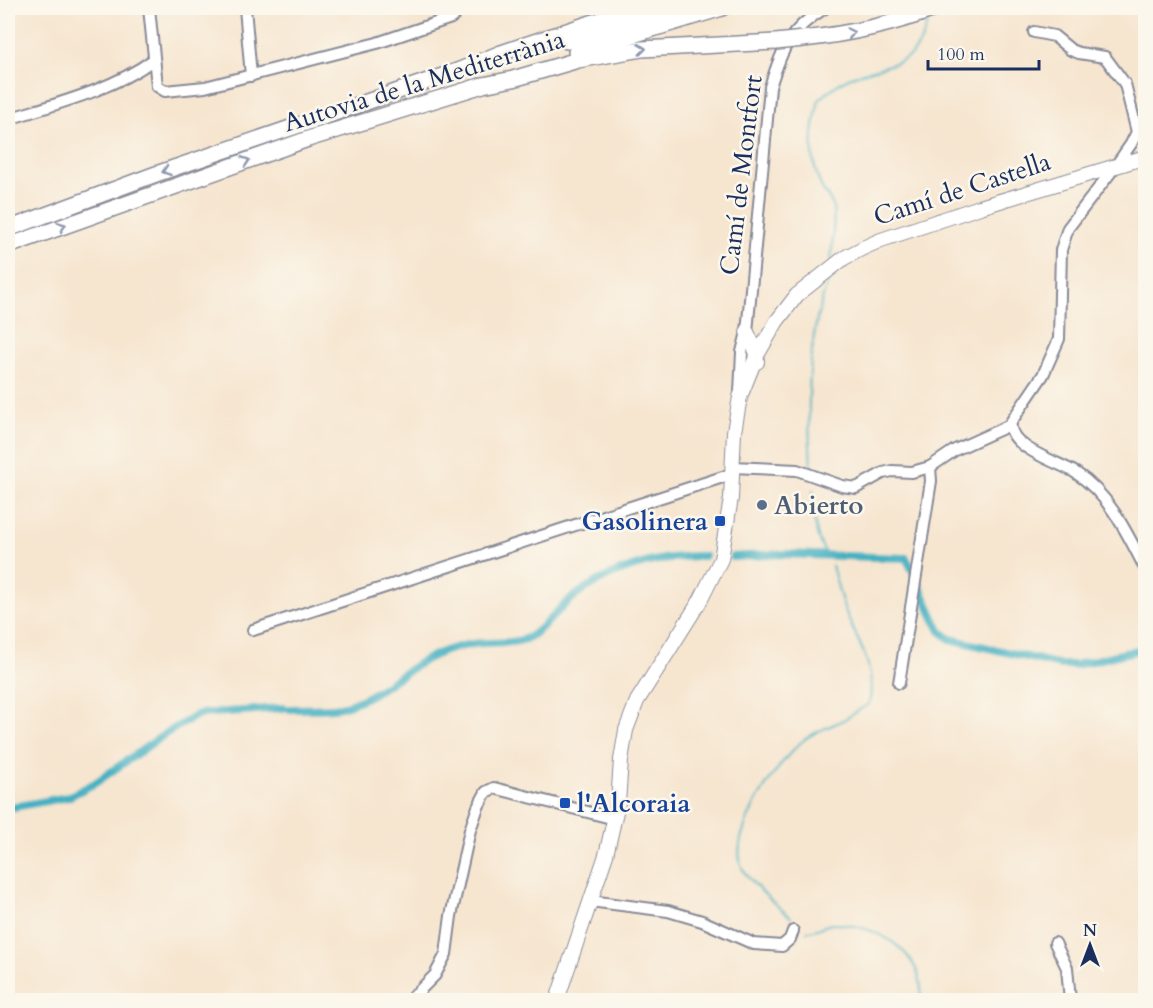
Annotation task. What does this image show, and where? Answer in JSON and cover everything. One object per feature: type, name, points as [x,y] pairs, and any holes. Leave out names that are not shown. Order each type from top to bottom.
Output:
[{"type":"highway","name":"Autovia de la Mediterrània","points":[[8,229],[156,174],[636,8]]},
{"type":"highway","points":[[460,70],[507,59],[679,8]]},
{"type":"highway","points":[[483,84],[510,72],[722,8]]},
{"type":"highway","name":"Autovia de la Mediterrània","points":[[8,246],[308,139],[483,84],[513,79],[578,60],[642,49],[776,42],[842,35],[938,8]]},
{"type":"main road","name":"Camí de Castella","points":[[743,400],[782,324],[805,290],[819,276],[844,258],[881,240],[1146,156]]},
{"type":"main road","name":"Camí de Castella","points":[[557,1000],[606,855],[615,819],[626,730],[637,701],[700,601],[721,559],[733,465],[739,443],[743,400],[756,357],[789,305],[797,295],[805,290]]},
{"type":"main road","points":[[756,357],[782,324]]},
{"type":"main road","points":[[747,332],[756,357]]},
{"type":"main road","points":[[742,352],[756,357]]},
{"type":"street","points":[[149,8],[157,86],[165,91],[205,87],[377,43],[452,18],[451,11]]},
{"type":"street","points":[[245,8],[251,76]]},
{"type":"street","name":"Camí de Montfort","points":[[743,400],[742,352],[747,332],[770,87],[782,51],[794,33],[807,19],[825,8]]},
{"type":"street","points":[[254,630],[733,465],[797,470],[842,486],[856,488],[883,473],[912,472],[930,467],[955,450],[1010,425],[1043,375],[1059,339],[1061,250],[1068,228],[1141,132],[1125,84],[1105,57],[1079,53],[1071,50],[1054,36],[1034,32]]},
{"type":"street","points":[[8,119],[80,96],[140,70],[153,60]]},
{"type":"street","points":[[747,332],[752,336],[766,338]]},
{"type":"street","points":[[1010,425],[1009,428],[1014,437],[1036,454],[1076,473],[1096,489],[1123,527],[1146,570]]},
{"type":"street","points":[[899,683],[931,481],[930,467]]},
{"type":"street","points":[[410,1000],[435,975],[446,954],[451,916],[470,830],[486,792],[494,788],[615,819]]},
{"type":"street","points":[[590,901],[668,911],[702,921],[754,944],[782,946],[790,939],[793,931]]},
{"type":"street","points":[[1055,943],[1067,968],[1070,1000]]},
{"type":"waterway","points":[[831,261],[833,206],[822,189],[813,154],[813,133],[819,100],[835,86],[849,78],[893,64],[912,54],[919,45],[929,16]]},
{"type":"waterway","points":[[811,466],[809,411],[811,355],[817,319],[828,279]]},
{"type":"waterway","points":[[813,490],[816,530],[825,552]]},
{"type":"waterway","points":[[733,557],[780,554],[906,558],[915,575]]},
{"type":"waterway","points":[[290,709],[335,708],[355,703],[418,664],[445,651],[470,644],[526,639],[542,628],[571,599],[617,572],[669,558],[704,556]]},
{"type":"waterway","points":[[791,917],[749,878],[741,865],[739,851],[749,816],[759,797],[794,749],[809,736],[845,719],[869,704],[871,691],[869,668],[840,597],[832,566]]},
{"type":"waterway","points":[[917,581],[940,631],[950,639],[1061,665],[1076,665],[1146,648]]},
{"type":"waterway","points":[[8,808],[68,797],[95,783],[168,732],[199,714],[283,708]]},
{"type":"waterway","points":[[807,931],[834,924],[850,925],[881,935],[907,955],[920,983],[921,1000]]},
{"type":"place","name":"Abierto","points":[[762,505]]},
{"type":"place","name":"Gasolinera","points":[[720,521]]},
{"type":"place","name":"l'Alcoraia","points":[[565,803]]}]
